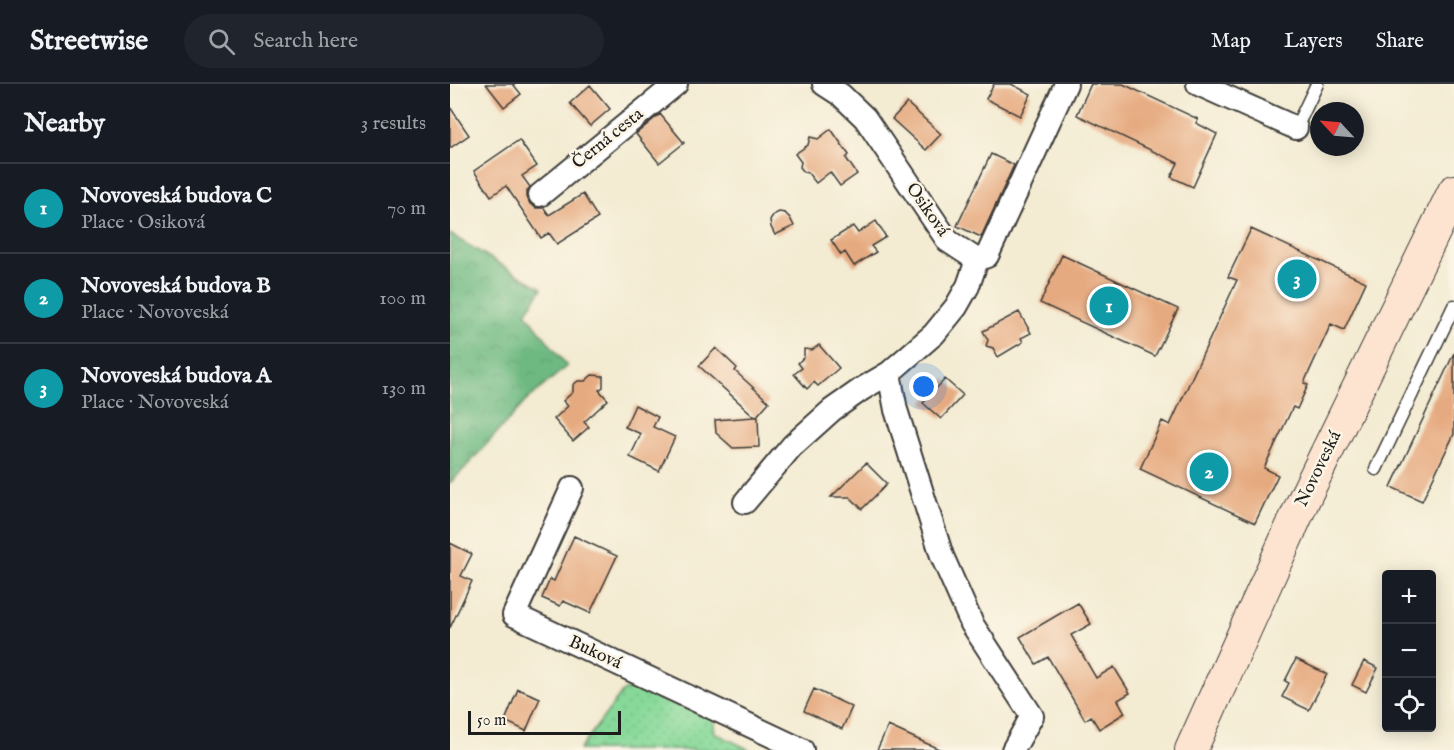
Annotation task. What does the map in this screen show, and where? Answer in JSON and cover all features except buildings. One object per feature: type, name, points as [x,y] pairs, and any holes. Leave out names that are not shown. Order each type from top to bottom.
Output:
[{"type":"street","name":"Černá cesta","points":[[540,195],[676,84]]},
{"type":"street","name":"Osiková","points":[[824,84],[841,95],[865,118],[948,241],[977,260]]},
{"type":"street","points":[[745,502],[800,438],[862,388],[889,373],[934,334],[956,307],[968,286],[977,260],[987,256],[1066,84]]},
{"type":"street","points":[[1198,84],[1296,128]]},
{"type":"street","name":"Novoveská","points":[[1191,750],[1305,497],[1454,191]]},
{"type":"street","points":[[889,373],[896,410],[942,556],[972,624],[1032,716],[1013,750]]},
{"type":"street","name":"Buková","points":[[572,488],[514,615],[802,750]]},
{"type":"lane","points":[[1296,128],[1317,84]]},
{"type":"lane","points":[[1376,469],[1454,306]]},
{"type":"green space","points":[[450,234],[542,288],[526,313],[567,366],[526,401],[450,483]]},
{"type":"green space","points":[[640,683],[713,716],[715,733],[750,750],[579,750],[623,691]]},
{"type":"place","name":"Novoveská budova A","points":[[1297,279]]},
{"type":"place","name":"Novoveská budova C","points":[[1109,306]]},
{"type":"place","name":"Novoveská budova B","points":[[1209,472]]}]
